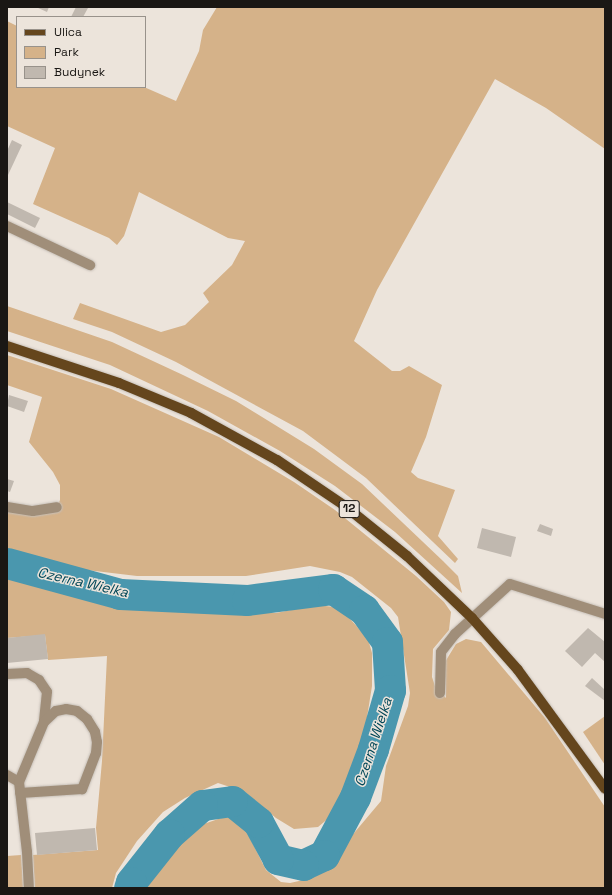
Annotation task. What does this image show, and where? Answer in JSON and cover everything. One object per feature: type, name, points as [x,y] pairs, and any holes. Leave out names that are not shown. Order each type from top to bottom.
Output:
[{"type":"main road","name":"12","points":[[7,346],[78,368],[156,398],[226,431],[277,460],[387,538],[472,618],[518,670],[605,789]]},
{"type":"street","points":[[7,226],[90,265]]},
{"type":"street","points":[[7,507],[33,510],[57,507]]},
{"type":"street","points":[[440,693],[441,652],[472,618],[510,584],[605,614]]},
{"type":"street","points":[[7,674],[27,673],[39,680],[47,692],[44,722],[19,782],[27,852],[29,888]]},
{"type":"street","points":[[20,793],[82,789],[96,753],[95,732],[87,719],[77,711],[66,709],[56,711],[44,722]]},
{"type":"street","points":[[7,775],[19,782]]},
{"type":"green space","points":[[217,7],[605,7],[605,149],[546,108],[495,79],[377,290],[354,341],[392,371],[400,371],[409,366],[442,385],[426,437],[411,472],[418,478],[455,490],[438,536],[458,559],[455,563],[366,478],[303,431],[176,362],[112,332],[73,319],[80,303],[161,332],[185,325],[209,302],[203,293],[232,265],[245,241],[228,238],[139,192],[124,236],[117,245],[109,238],[33,204],[55,148],[7,126],[7,21],[16,26],[16,88],[146,88],[176,101],[199,51],[203,30]]},
{"type":"green space","points":[[7,306],[112,342],[183,375],[236,401],[314,449],[362,484],[443,561],[458,576],[462,593],[395,532],[335,486],[280,451],[208,411],[110,365],[7,331]]},
{"type":"green space","points":[[7,355],[111,389],[219,437],[294,482],[335,510],[416,576],[444,602],[451,612],[449,630],[433,649],[432,677],[435,686],[446,698],[445,662],[456,644],[466,639],[481,642],[545,718],[605,807],[605,888],[142,888],[168,852],[198,826],[224,817],[233,818],[244,826],[266,870],[281,882],[290,883],[308,879],[333,858],[381,801],[386,766],[408,706],[410,693],[398,617],[391,608],[352,577],[340,572],[310,566],[246,576],[137,576],[70,568],[7,551],[7,506],[21,510],[58,505],[60,500],[60,485],[53,472],[29,442],[42,397],[7,385]]},
{"type":"green space","points":[[7,575],[81,596],[181,610],[276,613],[316,605],[335,607],[344,612],[368,639],[372,653],[372,686],[365,730],[347,789],[336,812],[318,827],[294,829],[276,818],[245,792],[218,783],[185,798],[163,812],[137,841],[116,873],[112,888],[35,888],[33,855],[98,850],[96,828],[102,761],[107,656],[48,660],[45,635],[7,638]]},
{"type":"green space","points":[[605,716],[605,765],[583,732]]},
{"type":"green space","points":[[21,855],[23,888],[7,888],[7,856]]},
{"type":"building","points":[[36,7],[49,7],[47,12]]},
{"type":"building","points":[[76,7],[88,8],[84,16],[72,16]]},
{"type":"building","points":[[12,140],[22,145],[8,175],[7,151]]},
{"type":"building","points":[[7,202],[40,218],[35,228],[7,214]]},
{"type":"building","points":[[9,395],[28,401],[24,412],[7,406]]},
{"type":"building","points":[[7,479],[14,481],[10,492],[7,491]]},
{"type":"building","points":[[540,524],[553,529],[551,536],[537,531]]},
{"type":"building","points":[[482,528],[516,537],[511,557],[477,548]]},
{"type":"building","points":[[588,628],[605,642],[605,662],[595,653],[582,667],[565,651]]},
{"type":"building","points":[[45,634],[48,659],[7,663],[7,638]]},
{"type":"building","points":[[592,678],[605,690],[605,701],[585,686]]},
{"type":"building","points":[[95,828],[97,850],[37,855],[35,833]]},
{"type":"waterway","name":"Czerna Wielka","points":[[7,563],[120,594],[247,600],[333,589],[364,610],[387,642],[390,690],[373,749],[355,797],[324,855],[303,865],[278,859],[258,822],[232,801],[202,805],[169,834],[131,882],[129,888]]}]
